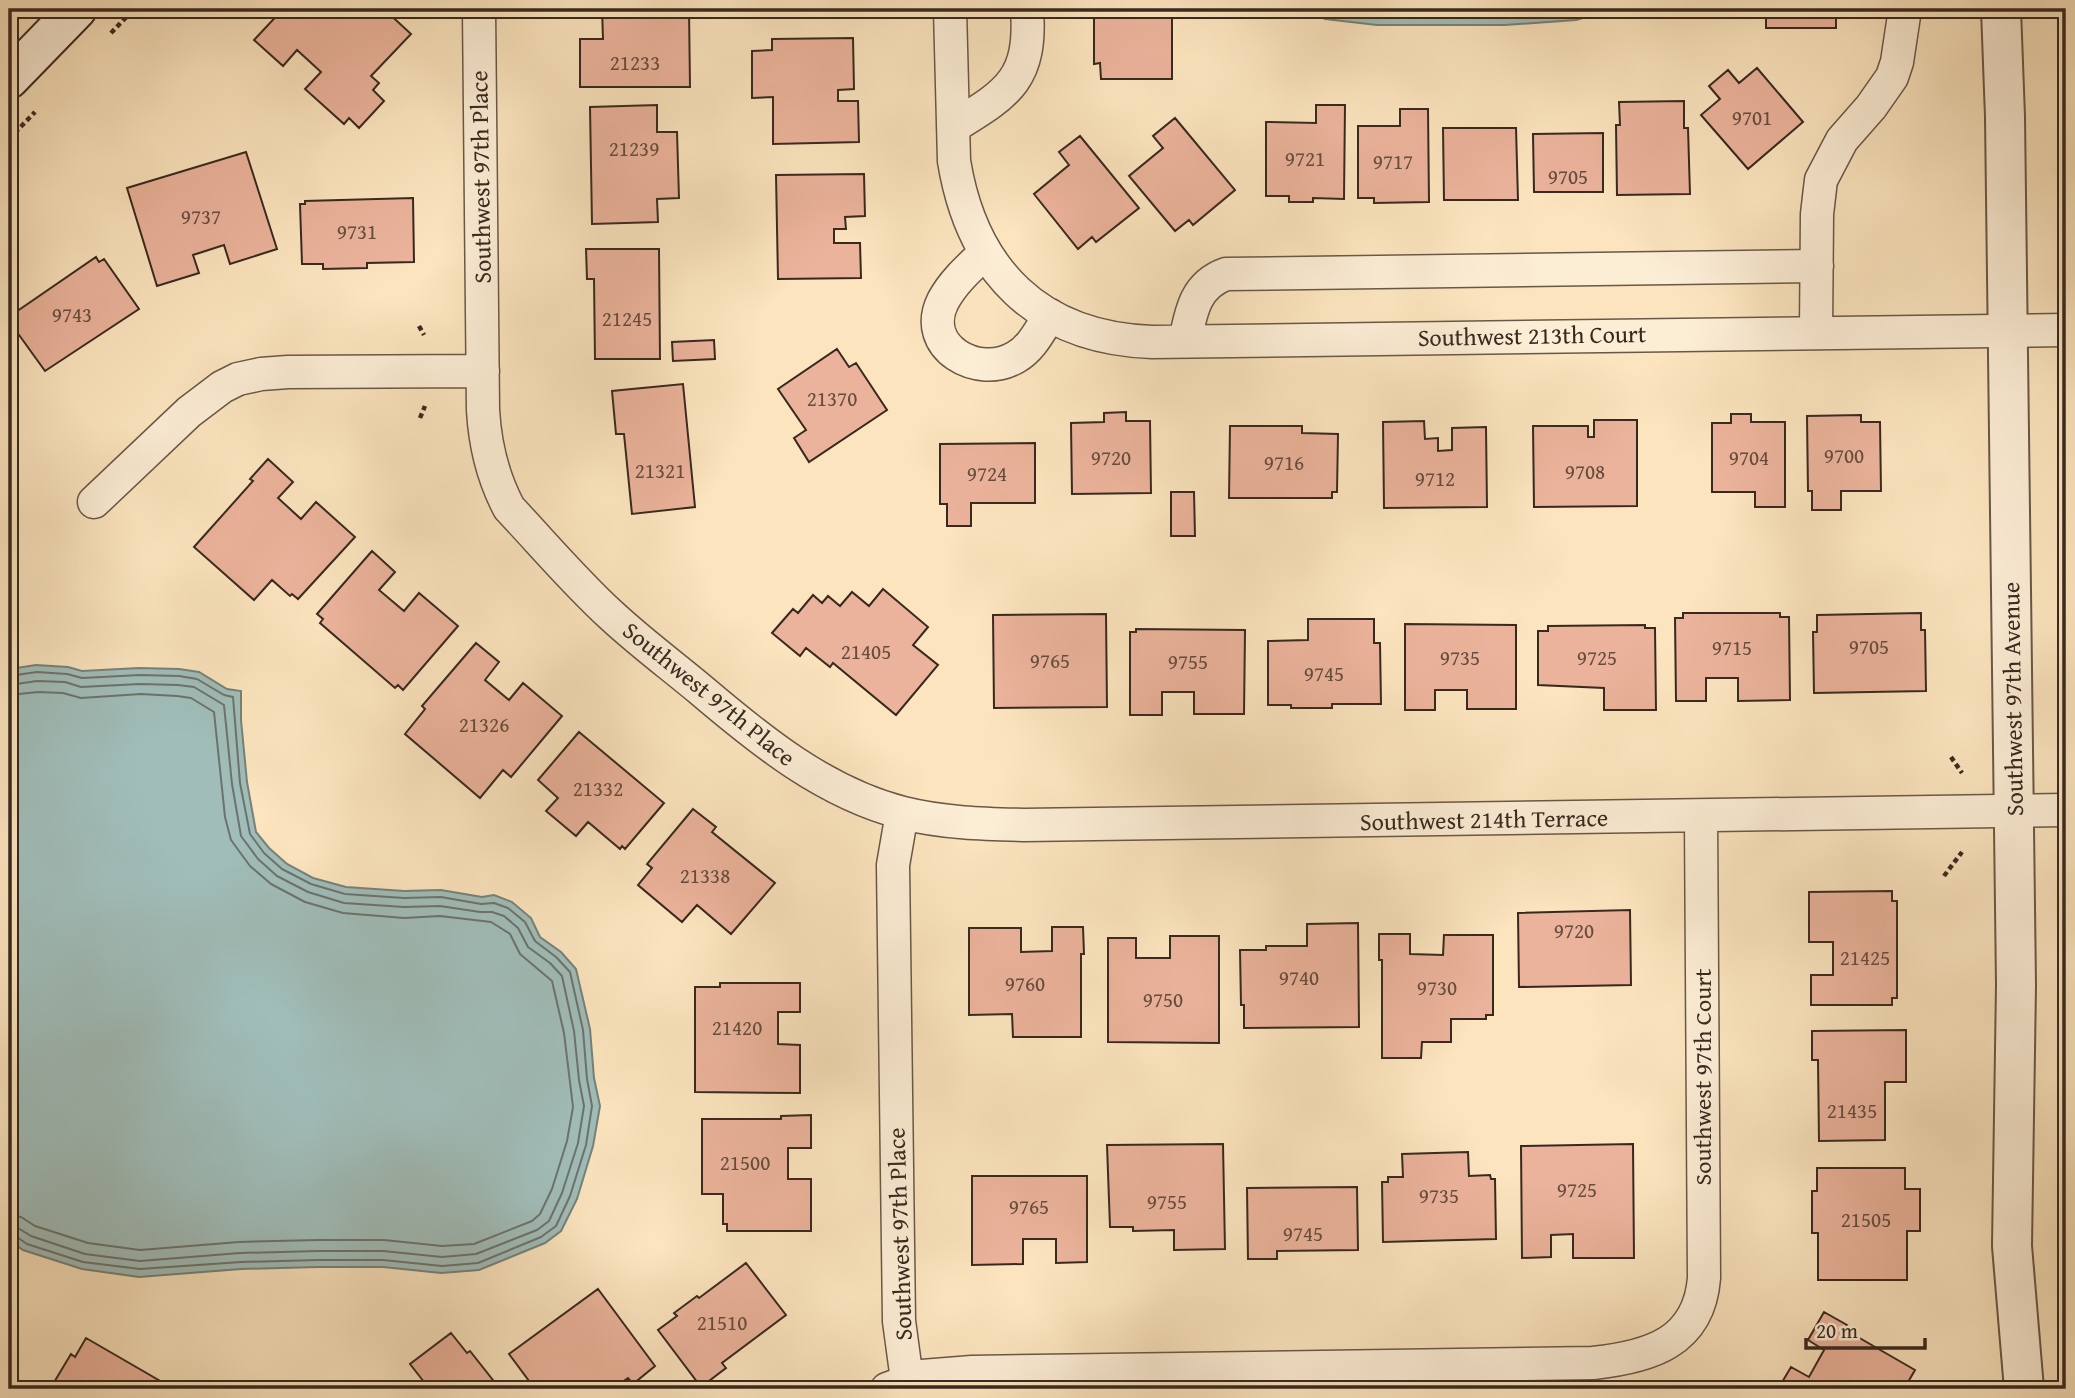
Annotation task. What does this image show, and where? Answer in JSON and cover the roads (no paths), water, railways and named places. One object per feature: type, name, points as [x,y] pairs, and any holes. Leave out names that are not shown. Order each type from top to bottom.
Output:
[{"type":"street","points":[[9,79],[77,9]]},
{"type":"street","name":"Southwest 97th Place","points":[[479,9],[485,442],[499,489],[509,508],[610,615],[768,745],[797,766],[826,782],[858,798],[902,813],[893,865],[899,1321],[897,1385]]},
{"type":"street","points":[[950,9],[957,182],[972,227],[985,253],[964,272],[942,302],[939,323],[947,347],[954,354],[977,365],[990,366],[1005,362],[1027,348],[1050,315]]},
{"type":"street","points":[[953,127],[996,101],[1014,82],[1023,60],[1027,9]]},
{"type":"street","points":[[1816,332],[1817,214],[1821,180],[1842,140],[1871,107],[1892,77],[1899,52],[1905,9]]},
{"type":"street","name":"Southwest 97th Avenue","points":[[2001,9],[2005,117],[2015,811],[2016,998],[2012,1246],[2024,1389]]},
{"type":"street","name":"Southwest 213th Court","points":[[985,253],[995,268],[1025,299],[1050,315],[1084,332],[1109,338],[1152,342],[2066,330]]},
{"type":"street","points":[[1185,341],[1193,305],[1201,290],[1214,278],[1226,274],[1816,267]]},
{"type":"street","points":[[94,502],[189,412],[222,387],[238,379],[288,372],[483,371]]},
{"type":"street","name":"Southwest 214th Terrace","points":[[902,813],[944,821],[1024,825],[2066,810]]},
{"type":"street","name":"Southwest 97th Court","points":[[897,1385],[939,1374],[996,1371],[1593,1363],[1619,1360],[1668,1344],[1684,1332],[1696,1314],[1703,1295],[1702,817]]},
{"type":"water","points":[[1305,9],[1614,9],[1576,20],[1505,25],[1377,25],[1325,19]]},
{"type":"water","points":[[36,665],[68,667],[82,671],[179,669],[199,672],[227,689],[241,691],[247,782],[256,832],[287,864],[313,878],[346,887],[404,891],[441,890],[482,897],[494,895],[512,902],[531,918],[540,937],[561,952],[576,969],[590,1029],[594,1078],[600,1106],[593,1146],[577,1199],[561,1231],[545,1243],[479,1270],[441,1273],[383,1267],[318,1267],[241,1269],[139,1277],[82,1269],[23,1250],[9,1240],[9,669]]}]
